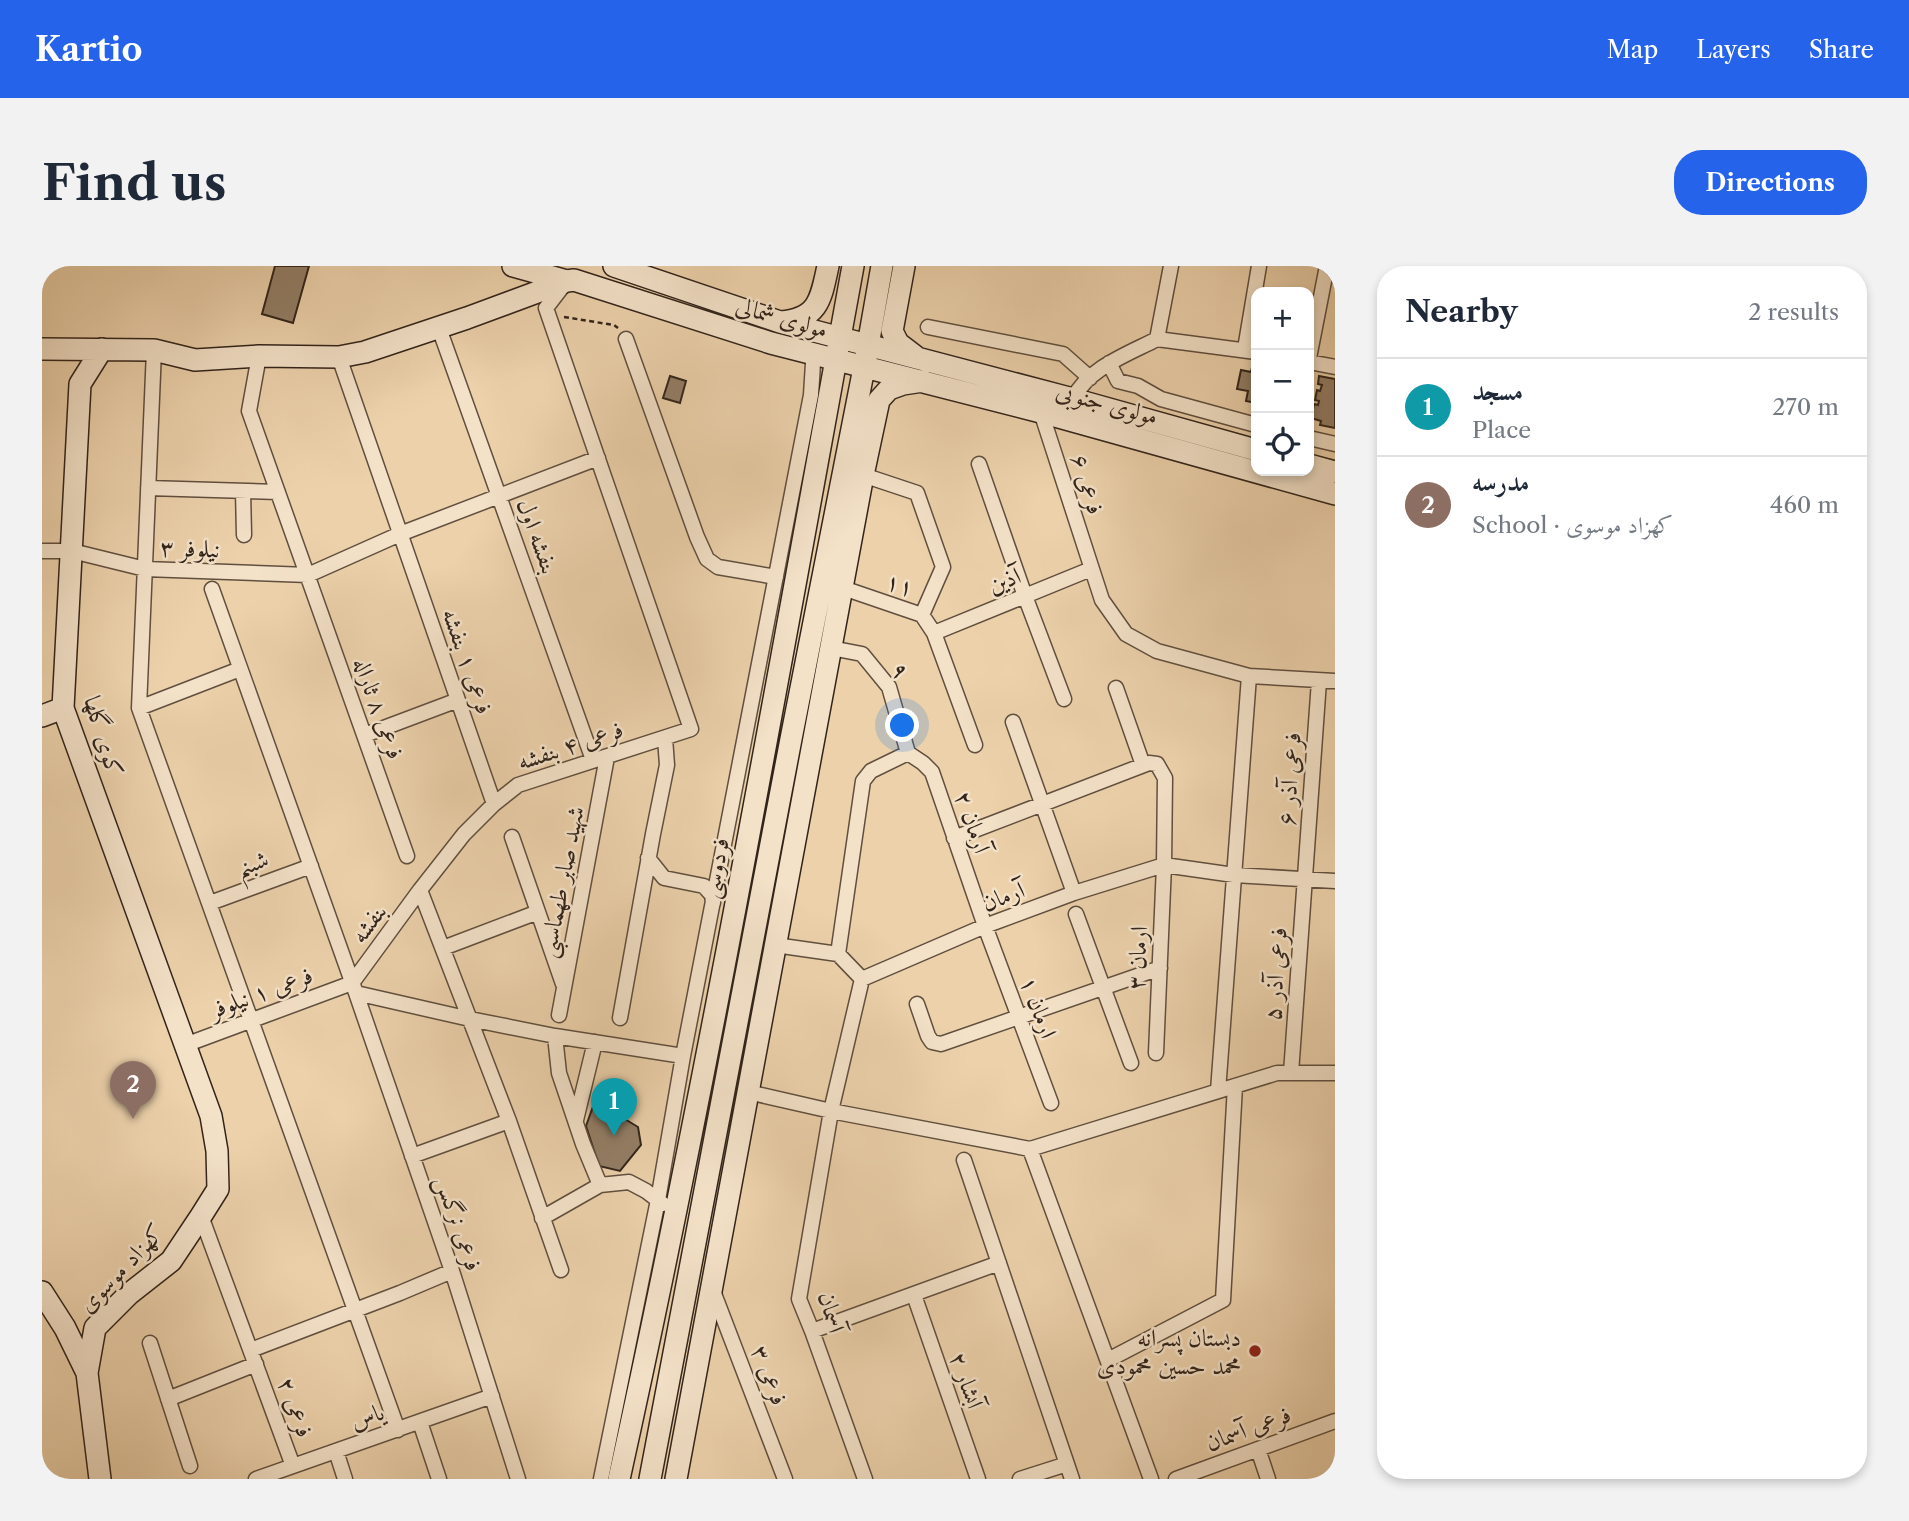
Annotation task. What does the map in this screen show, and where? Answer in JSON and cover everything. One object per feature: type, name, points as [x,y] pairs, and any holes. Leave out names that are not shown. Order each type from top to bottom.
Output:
[{"type":"street","name":"مولوی شمالی","points":[[513,266],[573,276],[610,291],[805,356],[864,368]]},
{"type":"street","points":[[780,322],[804,317],[814,308],[822,296],[828,266]]},
{"type":"street","name":"فردوسی","points":[[620,1479],[660,1294],[771,722],[853,266]]},
{"type":"street","name":"فردوسی","points":[[650,1479],[864,368],[881,266]]},
{"type":"street","points":[[904,266],[892,331],[898,343],[917,357]]},
{"type":"street","points":[[1157,339],[1171,266]]},
{"type":"street","points":[[1073,399],[1079,386],[1109,363],[1157,339],[1250,351],[1259,266]]},
{"type":"street","points":[[1311,350],[1327,266]]},
{"type":"street","name":"مولوی شمالی","points":[[617,267],[780,322],[867,346]]},
{"type":"street","points":[[610,291],[617,267]]},
{"type":"street","points":[[308,575],[400,534],[598,458],[546,308],[573,276]]},
{"type":"street","points":[[42,349],[154,350],[195,360],[260,356],[339,357],[365,352],[439,328],[573,276]]},
{"type":"street","points":[[928,327],[1063,354],[1090,378]]},
{"type":"street","name":"بنفشه اول","points":[[439,328],[499,495],[600,759]]},
{"type":"street","points":[[626,339],[707,559],[718,567],[776,577]]},
{"type":"street","name":"مولوی جنوبی","points":[[867,346],[917,357],[1251,449]]},
{"type":"street","points":[[66,349],[80,384]]},
{"type":"street","name":"کوی گلها","points":[[102,349],[80,384],[63,708],[185,1045]]},
{"type":"street","points":[[154,350],[139,708],[398,1430]]},
{"type":"street","name":"فرعی ۸ ثاراله","points":[[260,356],[249,411],[407,856]]},
{"type":"street","points":[[805,356],[822,376],[829,397]]},
{"type":"street","points":[[601,1479],[811,395],[805,356]]},
{"type":"street","name":"فرعی ۱ بنفشه","points":[[339,357],[494,804]]},
{"type":"street","points":[[1314,362],[1335,368]]},
{"type":"street","points":[[1109,363],[1118,381],[1138,387],[1161,399],[1251,424]]},
{"type":"street","name":"مولوی جنوبی","points":[[864,368],[1251,467]]},
{"type":"street","points":[[676,1479],[879,400],[889,389],[923,381]]},
{"type":"street","name":"فرعی ۶","points":[[1041,412],[1101,600],[1126,634],[1157,651],[1249,676],[1335,681]]},
{"type":"street","points":[[1314,439],[1335,444]]},
{"type":"street","points":[[817,457],[823,451],[834,449],[846,460]]},
{"type":"street","name":"فرعی ۴ بنفشه","points":[[420,890],[464,834],[518,785],[691,729],[598,458]]},
{"type":"street","points":[[979,464],[1064,699]]},
{"type":"street","points":[[1314,466],[1335,472]]},
{"type":"street","points":[[863,475],[917,493],[943,567],[922,615]]},
{"type":"street","name":"مولوی جنوبی","points":[[1284,476],[1335,494]]},
{"type":"street","points":[[148,488],[278,492]]},
{"type":"street","points":[[243,491],[244,535]]},
{"type":"street","name":"نیلوفر ۳","points":[[42,551],[72,551],[145,569],[308,575]]},
{"type":"street","name":"آذین","points":[[934,633],[1091,569]]},
{"type":"street","name":"۱۱","points":[[843,588],[922,615],[934,633],[975,745]]},
{"type":"street","name":"فرعی نرگس","points":[[212,589],[453,1271],[519,1479]]},
{"type":"street","name":"۹","points":[[831,648],[862,654],[888,687],[908,753]]},
{"type":"street","points":[[139,708],[240,669]]},
{"type":"street","points":[[1218,1091],[1249,676]]},
{"type":"street","name":"فرعی آذر ۶","points":[[1305,879],[1319,681]]},
{"type":"street","points":[[954,838],[1143,765],[1116,688]]},
{"type":"street","points":[[365,735],[458,700]]},
{"type":"street","points":[[42,716],[63,708]]},
{"type":"street","points":[[1013,722],[1074,893]]},
{"type":"street","points":[[620,1018],[667,765],[665,738]]},
{"type":"street","points":[[838,954],[863,781],[871,771],[908,753]]},
{"type":"street","name":"آرمان ۲","points":[[908,753],[932,772],[985,926]]},
{"type":"street","name":"شهید صابر طهماسبی","points":[[559,1015],[600,759]]},
{"type":"street","name":"ارمان ۳","points":[[1143,765],[1157,764],[1165,778],[1156,1053]]},
{"type":"street","points":[[512,837],[564,986]]},
{"type":"street","points":[[648,858],[664,878],[704,886],[712,895],[713,904]]},
{"type":"street","points":[[1164,865],[1234,875],[1335,881]]},
{"type":"street","name":"آرمان","points":[[862,979],[985,926],[1074,893],[1164,865]]},
{"type":"street","name":"شبنم","points":[[210,903],[311,866]]},
{"type":"street","name":"فرعی آذر ۵","points":[[1291,1073],[1305,879]]},
{"type":"street","points":[[420,890],[509,1121],[561,1270]]},
{"type":"street","name":"بنفشه","points":[[354,988],[420,890]]},
{"type":"street","points":[[443,948],[538,912]]},
{"type":"street","points":[[1076,914],[1131,1063]]},
{"type":"street","name":"ارمان ۱","points":[[985,926],[1051,1103]]},
{"type":"street","points":[[775,945],[838,954],[862,979]]},
{"type":"street","points":[[917,1004],[932,1042],[941,1044],[1160,968]]},
{"type":"street","name":"آسمان","points":[[862,979],[831,1111],[799,1299],[865,1479]]},
{"type":"street","points":[[354,988],[470,1019],[555,1036],[683,1056]]},
{"type":"street","name":"فرعی ۱ نیلوفر","points":[[185,1045],[252,1020],[354,988]]},
{"type":"street","points":[[696,990],[717,995]]},
{"type":"street","points":[[555,1036],[559,1073],[600,1185]]},
{"type":"street","points":[[576,1122],[595,1042]]},
{"type":"street","name":"کهزاد موسوی","points":[[87,1373],[95,1328],[130,1294],[171,1261],[218,1189],[217,1151],[211,1116],[185,1045]]},
{"type":"street","points":[[748,1092],[831,1111],[1030,1149],[1277,1073],[1335,1073]]},
{"type":"street","points":[[1108,1360],[1223,1300],[1235,1086]]},
{"type":"street","points":[[412,1156],[509,1121]]},
{"type":"street","points":[[1030,1149],[1151,1479]]},
{"type":"street","points":[[964,1160],[1072,1479]]},
{"type":"street","points":[[542,1218],[600,1185],[629,1182],[675,1213]]},
{"type":"street","name":"فرعی ۲","points":[[201,1216],[293,1466]]},
{"type":"street","points":[[812,1331],[999,1263]]},
{"type":"street","points":[[168,1399],[356,1309],[453,1271]]},
{"type":"street","name":"فرعی ۳","points":[[712,1288],[785,1479]]},
{"type":"street","points":[[42,1292],[87,1373],[100,1479]]},
{"type":"street","name":"آبشار ۲","points":[[914,1295],[978,1479]]},
{"type":"street","points":[[61,1322],[95,1328]]},
{"type":"street","points":[[149,1343],[190,1466]]},
{"type":"street","name":"یاس","points":[[256,1479],[492,1396]]},
{"type":"street","name":"فرعی آسمان","points":[[1176,1479],[1335,1420]]},
{"type":"street","points":[[420,1422],[439,1479]]},
{"type":"street","points":[[1258,1449],[1268,1479]]},
{"type":"street","points":[[336,1451],[345,1479]]},
{"type":"street","points":[[1020,1479],[1067,1464]]},
{"type":"path","points":[[549,316],[614,325],[623,331],[626,339]]},
{"type":"building","points":[[275,266],[309,266],[293,323],[262,314]]},
{"type":"building","points":[[1241,370],[1251,372],[1251,402],[1246,401],[1248,391],[1237,389]]},
{"type":"building","points":[[670,376],[686,381],[680,403],[663,398]]},
{"type":"building","points":[[1319,376],[1335,379],[1335,428],[1320,425],[1321,421],[1314,419],[1314,404],[1318,405],[1319,401],[1315,400],[1317,390],[1320,391],[1322,385],[1318,384]]},
{"type":"building","points":[[595,1101],[638,1127],[641,1145],[620,1171],[599,1166],[586,1126]]},
{"type":"place","name":"مدرسه","points":[[133,1119]]},
{"type":"place","name":"مسجد","points":[[614,1136]]},
{"type":"place","name":"دبستان پسرانه محمد حسین محمودی","points":[[1255,1351]]}]
